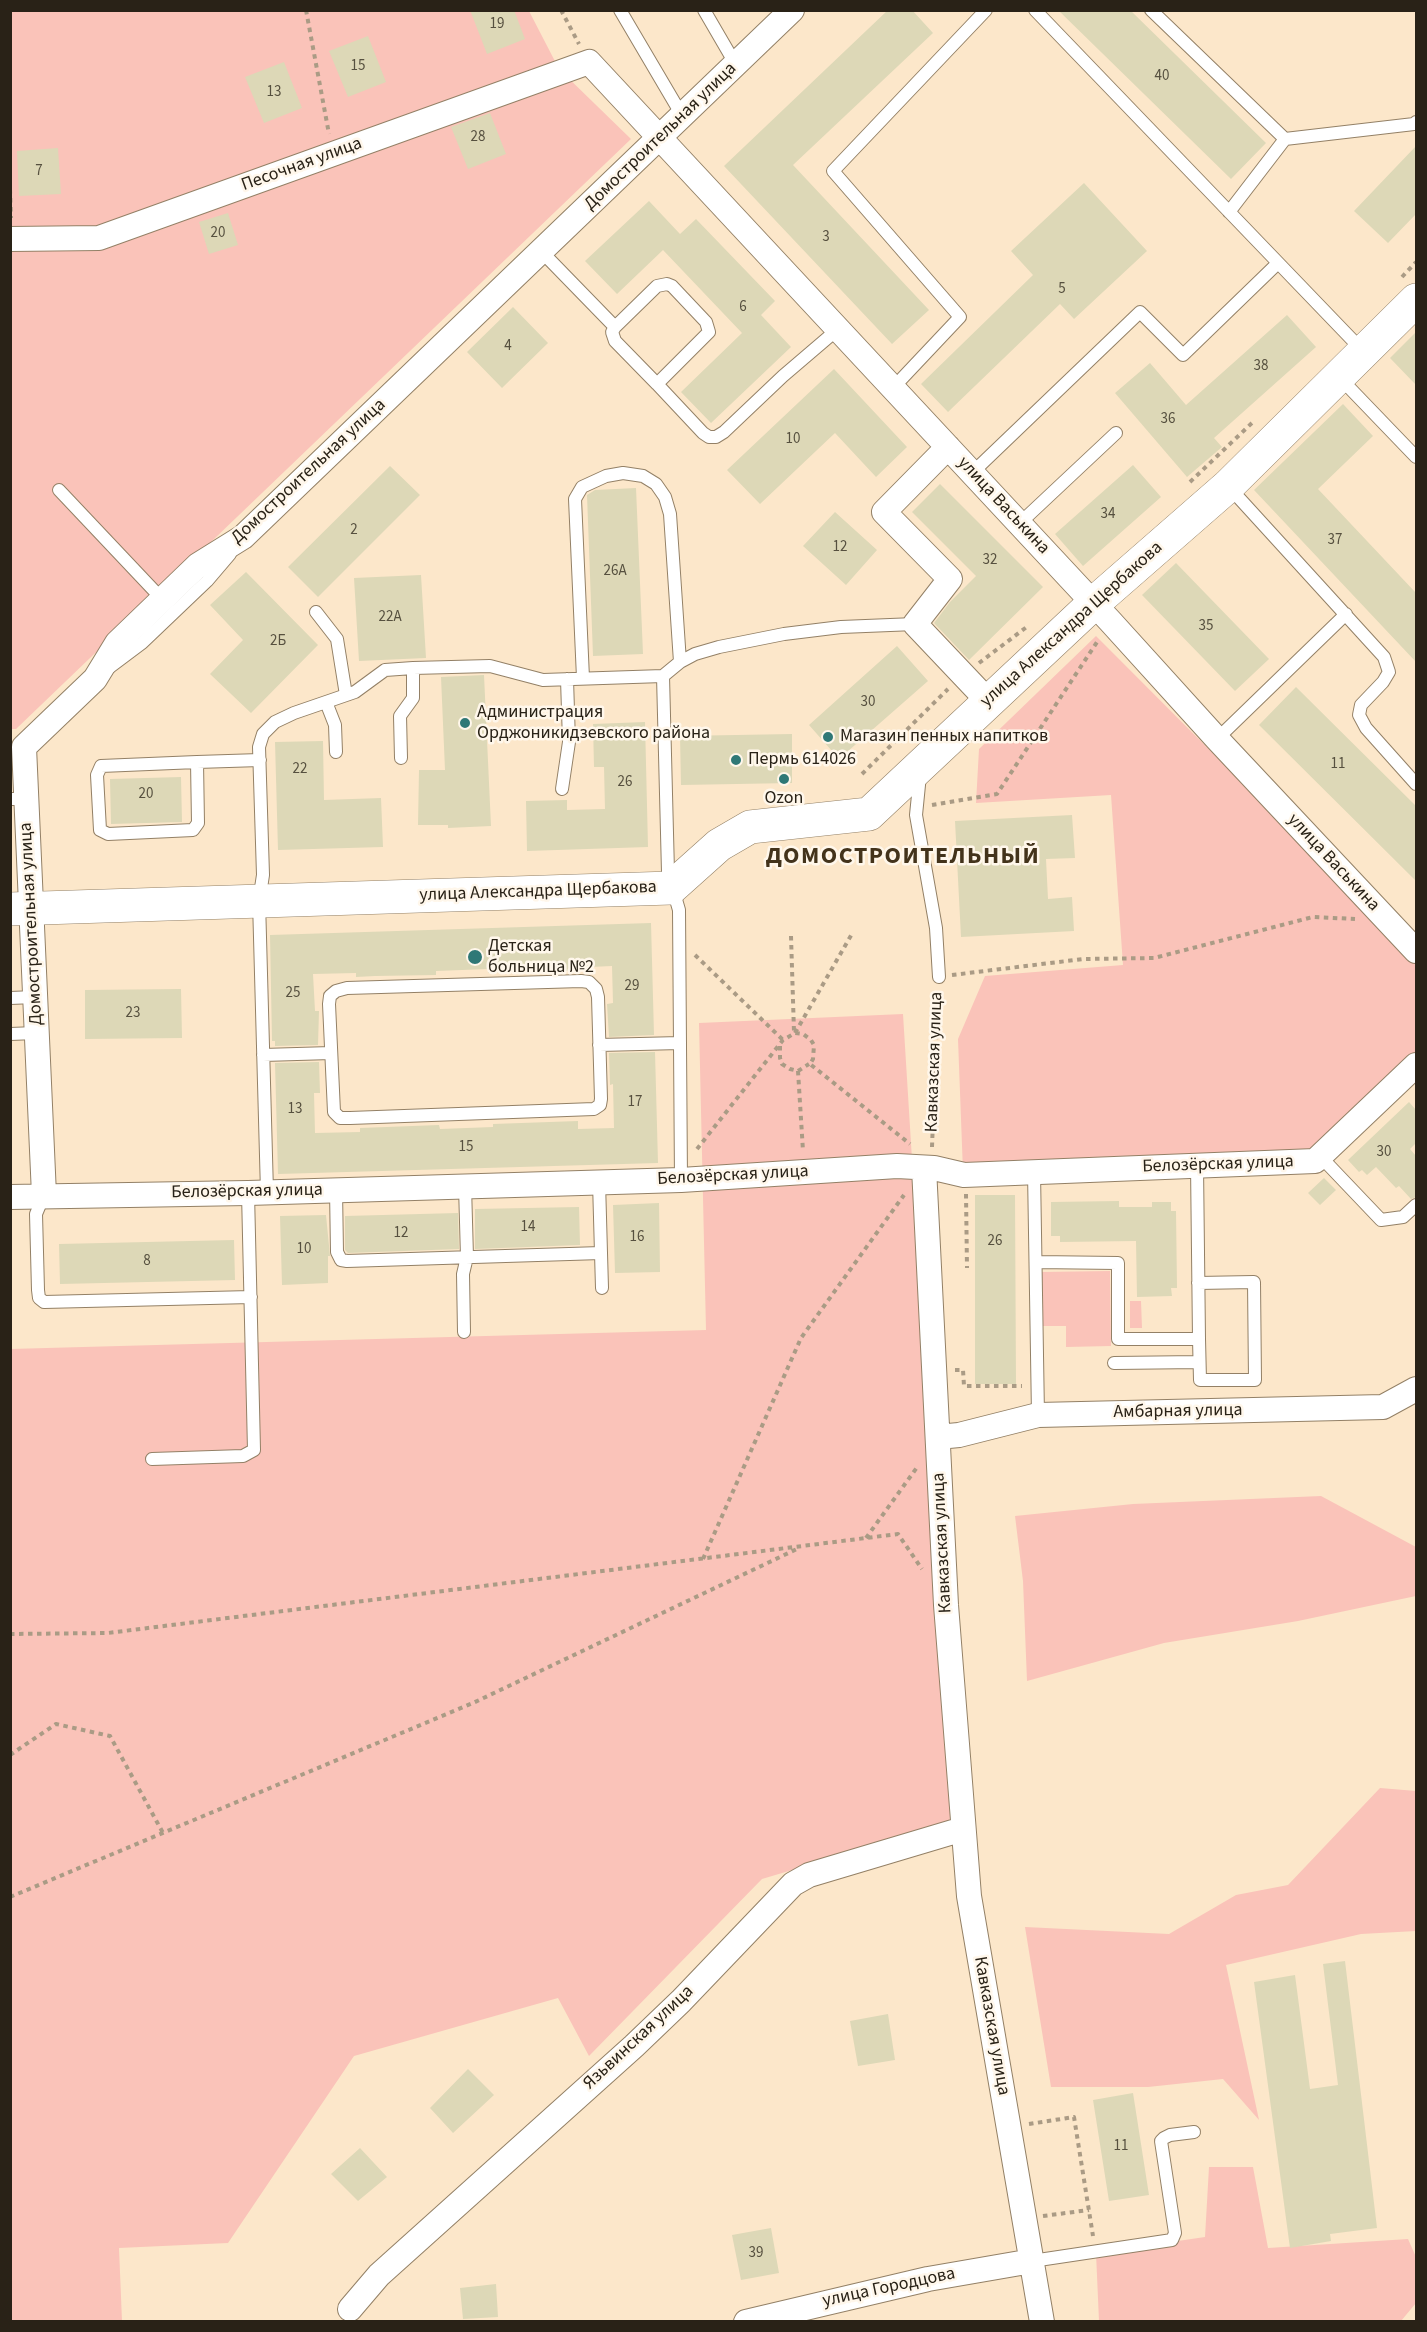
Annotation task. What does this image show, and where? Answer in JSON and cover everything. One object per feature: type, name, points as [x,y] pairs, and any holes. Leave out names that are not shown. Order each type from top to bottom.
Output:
[{"type":"street","name":"Домостроительная улица","points":[[44,1195],[35,997],[21,908],[18,799],[24,747],[94,679],[117,643],[162,599],[198,565],[243,537],[792,10]]},
{"type":"street","name":"Песочная улица","points":[[11,239],[99,238],[589,62]]},
{"type":"street","name":"улица Васькина","points":[[589,62],[1102,612],[1216,739],[1416,951]]},
{"type":"street","name":"улица Александра Щербакова","points":[[21,908],[671,888],[719,845],[750,827],[869,814],[988,701],[1102,612],[1416,300]]},
{"type":"street","points":[[948,447],[884,512],[950,579],[915,624],[988,701]]},
{"type":"street","name":"Белозёрская улица","points":[[10,1197],[599,1182],[681,1174],[804,1172],[928,1165],[964,1175],[1315,1161],[1416,1065]]},
{"type":"street","name":"Кавказская улица","points":[[928,1165],[946,1605],[969,1896],[1042,2322]]},
{"type":"street","name":"Амбарная улица","points":[[938,1437],[959,1435],[1038,1415],[1383,1407],[1416,1389]]},
{"type":"street","name":"Язьвинская улица","points":[[346,2317],[379,2275],[665,2016],[793,1884],[809,1875],[963,1829]]},
{"type":"street","name":"улица Городцова","points":[[746,2322],[928,2278],[1032,2261]]},
{"type":"lane","points":[[620,10],[683,117]]},
{"type":"lane","points":[[704,10],[736,65]]},
{"type":"lane","points":[[893,388],[960,317],[833,171],[986,10]]},
{"type":"lane","points":[[1035,10],[1364,352]]},
{"type":"lane","points":[[1151,10],[1285,139]]},
{"type":"lane","points":[[1229,212],[1285,139],[1416,122]]},
{"type":"lane","points":[[542,252],[615,327]]},
{"type":"lane","points":[[972,473],[1140,312],[1184,355],[1278,263]]},
{"type":"lane","points":[[657,384],[709,332],[706,322],[672,286],[667,284],[657,286],[615,327],[612,332],[615,341],[703,433],[709,437],[716,437],[724,432],[783,376],[838,329]]},
{"type":"lane","points":[[1339,377],[1416,457]]},
{"type":"lane","points":[[1019,524],[1116,433]]},
{"type":"lane","points":[[583,678],[575,499],[582,487],[606,476],[623,473],[644,476],[656,484],[665,497],[670,514],[680,662]]},
{"type":"lane","points":[[1228,486],[1384,657],[1389,672],[1383,682],[1361,705],[1359,716],[1366,728],[1416,784]]},
{"type":"lane","points":[[59,490],[162,599]]},
{"type":"lane","points":[[94,679],[141,643],[207,582],[243,537]]},
{"type":"lane","points":[[315,612],[337,639],[346,695]]},
{"type":"lane","points":[[1216,739],[1346,614]]},
{"type":"lane","points":[[152,1459],[243,1456],[254,1450],[251,1297],[263,1055],[259,901],[263,875],[259,747],[263,734],[275,722],[346,695],[364,686],[385,670],[490,666],[543,680],[663,676],[694,654],[719,647],[784,634],[841,627],[915,624]]},
{"type":"lane","points":[[401,758],[400,716],[413,698],[413,668]]},
{"type":"lane","points":[[663,676],[668,872],[679,910],[681,1174]]},
{"type":"lane","points":[[562,789],[569,742],[567,679]]},
{"type":"lane","points":[[326,702],[335,725],[336,752]]},
{"type":"lane","points":[[197,762],[198,823],[193,830],[108,834],[100,830],[97,775],[101,766],[197,762],[260,760]]},
{"type":"lane","name":"Кавказская улица","points":[[921,765],[916,815],[936,928],[939,977]]},
{"type":"lane","points":[[589,982],[596,989],[598,997],[599,1045],[600,1105],[588,1111],[340,1118],[334,1112],[332,1103],[330,996],[336,991],[347,988],[589,982]]},
{"type":"lane","points":[[10,998],[35,997]]},
{"type":"lane","points":[[10,1034],[36,1033]]},
{"type":"lane","points":[[599,1045],[680,1043]]},
{"type":"lane","points":[[263,1055],[331,1053]]},
{"type":"lane","points":[[1320,1156],[1381,1220],[1403,1217],[1416,1204]]},
{"type":"lane","points":[[1197,1166],[1198,1339],[1200,1380],[1255,1380],[1254,1282],[1198,1283]]},
{"type":"lane","points":[[1034,1172],[1038,1415]]},
{"type":"lane","points":[[599,1182],[602,1288]]},
{"type":"lane","points":[[464,1332],[463,1274],[467,1257],[465,1186]]},
{"type":"lane","points":[[336,1190],[337,1252],[341,1260],[601,1253]]},
{"type":"lane","points":[[44,1195],[36,1214],[38,1290],[39,1298],[44,1302],[251,1297]]},
{"type":"lane","points":[[1036,1262],[1118,1263],[1118,1339],[1198,1339]]},
{"type":"lane","points":[[1114,1363],[1199,1362]]},
{"type":"lane","points":[[1032,2261],[1172,2240],[1175,2233],[1161,2141],[1170,2135],[1194,2132]]},
{"type":"path","points":[[306,10],[332,154]]},
{"type":"path","points":[[561,10],[589,62]]},
{"type":"path","points":[[10,189],[11,239]]},
{"type":"path","points":[[930,806],[996,794],[1102,612]]},
{"type":"path","points":[[939,977],[1083,959],[1154,958],[1313,917],[1386,920]]},
{"type":"path","points":[[681,1174],[783,1040],[795,1033],[853,932]]},
{"type":"path","points":[[791,936],[795,1033]]},
{"type":"path","points":[[679,940],[783,1040]]},
{"type":"path","name":"Кавказская улица","points":[[928,1165],[939,977]]},
{"type":"path","points":[[783,1040],[778,1052],[780,1058],[783,1064],[798,1071],[810,1064],[813,1059],[814,1045],[803,1034],[795,1033]]},
{"type":"path","points":[[703,1559],[801,1338],[928,1165],[810,1064]]},
{"type":"path","points":[[798,1071],[804,1172]]},
{"type":"path","points":[[966,1192],[967,1268]]},
{"type":"path","points":[[953,1370],[963,1370],[964,1386],[1027,1386]]},
{"type":"path","points":[[866,1538],[938,1437]]},
{"type":"path","points":[[10,1634],[108,1633],[898,1534],[946,1605]]},
{"type":"path","points":[[10,1898],[474,1703],[802,1546]]},
{"type":"path","points":[[10,1755],[56,1724],[110,1736],[163,1833]]},
{"type":"path","points":[[1026,2125],[1074,2117],[1095,2253]]},
{"type":"path","points":[[1040,2217],[1089,2210]]},
{"type":"shaded area","points":[[11,11],[529,11],[559,69],[631,139],[16,729],[11,729]]},
{"type":"shaded area","points":[[1096,636],[1416,957],[1416,1062],[1321,1153],[963,1172],[958,1039],[985,976],[1123,965],[1111,795],[976,803],[979,749]]},
{"type":"shaded area","points":[[903,1014],[953,1822],[762,1879],[589,2056],[558,1998],[354,2056],[228,2243],[119,2248],[122,2321],[11,2321],[10,1349],[706,1330],[699,1023]]},
{"type":"shaded area","points":[[1110,1271],[1111,1346],[1066,1347],[1066,1326],[1042,1326],[1041,1272]]},
{"type":"shaded area","points":[[1130,1301],[1141,1301],[1142,1328],[1130,1328]]},
{"type":"shaded area","points":[[1321,1496],[1416,1547],[1416,1596],[1298,1621],[1164,1643],[1027,1681],[1023,1581],[1015,1516],[1133,1504]]},
{"type":"shaded area","points":[[1380,1788],[1416,1791],[1416,1931],[1361,1934],[1226,1965],[1259,2120],[1223,2079],[1148,2087],[1051,2087],[1025,1927],[1169,1934],[1236,1895],[1288,1885]]},
{"type":"shaded area","points":[[1209,2167],[1253,2167],[1268,2248],[1408,2239],[1416,2257],[1416,2303],[1401,2321],[1099,2321],[1096,2253],[1205,2237]]},
{"type":"building","points":[[470,10],[514,10],[525,39],[487,54]]},
{"type":"building","points":[[888,10],[912,10],[933,33],[793,165],[929,310],[892,344],[724,166]]},
{"type":"building","points":[[1058,10],[1130,10],[1266,143],[1231,179]]},
{"type":"building","points":[[368,36],[386,82],[348,97],[329,51]]},
{"type":"building","points":[[284,62],[302,108],[264,123],[245,77]]},
{"type":"building","points":[[490,113],[506,154],[468,169],[451,127]]},
{"type":"building","points":[[1416,146],[1416,214],[1388,243],[1354,211]]},
{"type":"building","points":[[58,148],[61,194],[19,196],[17,151]]},
{"type":"building","points":[[1084,183],[1147,251],[1074,319],[1060,304],[948,412],[921,384],[1033,275],[1011,251]]},
{"type":"building","points":[[649,201],[680,234],[696,219],[775,301],[761,315],[791,347],[711,423],[681,392],[742,333],[663,250],[617,294],[585,261]]},
{"type":"building","points":[[228,213],[238,245],[209,254],[199,222]]},
{"type":"building","points":[[513,307],[548,343],[502,388],[467,352]]},
{"type":"building","points":[[1287,315],[1316,347],[1214,438],[1222,447],[1187,477],[1115,393],[1150,363],[1186,405]]},
{"type":"building","points":[[1416,332],[1416,385],[1390,358]]},
{"type":"building","points":[[834,369],[907,447],[876,477],[835,433],[760,504],[727,470]]},
{"type":"building","points":[[1343,404],[1373,436],[1318,489],[1416,593],[1416,662],[1254,490]]},
{"type":"building","points":[[1133,465],[1161,497],[1083,566],[1055,534]]},
{"type":"building","points":[[390,466],[420,495],[318,597],[288,567]]},
{"type":"building","points":[[940,484],[1043,587],[969,660],[934,623],[950,602],[976,576],[912,512]]},
{"type":"building","points":[[636,488],[643,654],[593,656],[587,495],[595,490]]},
{"type":"building","points":[[835,512],[877,550],[846,585],[803,546]]},
{"type":"building","points":[[1176,563],[1269,659],[1235,691],[1142,595]]},
{"type":"building","points":[[246,572],[318,645],[251,713],[210,674],[243,640],[210,605]]},
{"type":"building","points":[[421,575],[426,658],[359,661],[354,578]]},
{"type":"building","points":[[897,646],[928,681],[839,759],[809,725]]},
{"type":"building","name":"Администрация Орджоникидзевского района","points":[[484,675],[491,826],[448,828],[448,825],[418,825],[419,770],[445,770],[441,677]]},
{"type":"building","points":[[1296,687],[1416,806],[1416,881],[1259,725]]},
{"type":"building","points":[[645,722],[648,847],[527,851],[526,801],[567,800],[567,810],[605,809],[604,767],[594,767],[593,724]]},
{"type":"building","name":"Пермь 614026","points":[[792,734],[792,783],[681,785],[680,736]]},
{"type":"building","points":[[323,741],[324,800],[381,798],[383,847],[278,850],[275,742]]},
{"type":"building","points":[[181,777],[182,822],[111,824],[110,779]]},
{"type":"building","points":[[1072,815],[1075,858],[1046,859],[1048,899],[1072,897],[1074,931],[961,937],[955,821]]},
{"type":"building","points":[[651,923],[654,1035],[609,1037],[607,1004],[613,1003],[612,966],[568,968],[568,971],[488,973],[488,969],[436,971],[436,975],[356,977],[356,973],[313,974],[315,1011],[319,1011],[318,1045],[275,1046],[275,1041],[272,1041],[270,935]]},
{"type":"building","points":[[181,989],[182,1038],[85,1039],[85,990]]},
{"type":"building","points":[[655,1052],[658,1163],[278,1174],[275,1063],[319,1062],[320,1093],[314,1093],[315,1133],[360,1132],[360,1128],[439,1125],[440,1129],[493,1127],[493,1124],[578,1121],[578,1129],[614,1128],[613,1084],[610,1085],[609,1053]]},
{"type":"building","points":[[1409,1102],[1416,1110],[1416,1143],[1410,1149],[1416,1156],[1416,1197],[1411,1199],[1399,1186],[1396,1188],[1376,1167],[1367,1175],[1362,1170],[1359,1172],[1348,1160]]},
{"type":"building","points":[[1324,1178],[1336,1190],[1320,1205],[1308,1193]]},
{"type":"building","points":[[975,1195],[1015,1195],[1016,1384],[975,1384]]},
{"type":"building","points":[[1119,1201],[1119,1207],[1152,1207],[1152,1202],[1171,1202],[1171,1211],[1176,1211],[1177,1288],[1171,1288],[1172,1296],[1137,1297],[1136,1241],[1060,1242],[1060,1236],[1051,1236],[1051,1202]]},
{"type":"building","points":[[659,1203],[660,1272],[615,1273],[613,1205]]},
{"type":"building","points":[[579,1207],[580,1245],[475,1249],[475,1209]]},
{"type":"building","points":[[458,1213],[459,1249],[348,1253],[345,1250],[345,1216]]},
{"type":"building","points":[[326,1215],[330,1256],[328,1256],[328,1283],[282,1285],[280,1216]]},
{"type":"building","points":[[234,1240],[235,1280],[60,1284],[59,1244]]},
{"type":"building","points":[[1345,1961],[1377,2228],[1330,2234],[1331,2241],[1290,2248],[1254,1982],[1295,1975],[1310,2089],[1338,2085],[1323,1964]]},
{"type":"building","points":[[888,2014],[895,2060],[858,2066],[850,2021]]},
{"type":"building","points":[[468,2069],[494,2095],[453,2133],[430,2108]]},
{"type":"building","points":[[1133,2093],[1149,2195],[1109,2201],[1093,2100]]},
{"type":"building","points":[[360,2148],[387,2177],[358,2201],[331,2174]]},
{"type":"building","points":[[771,2228],[779,2273],[741,2280],[732,2235]]},
{"type":"building","points":[[496,2284],[498,2317],[463,2319],[460,2288]]},
{"type":"place","name":"Администрация Орджоникидзевского района","points":[[465,723]]},
{"type":"place","name":"Магазин пенных напитков","points":[[828,737]]},
{"type":"place","name":"Пермь 614026","points":[[736,760]]},
{"type":"place","name":"Ozon","points":[[784,779]]},
{"type":"place","name":"Детская больница №2","points":[[475,957]]},
{"type":"district","name":"ДОМОСТРОИТЕЛЬНЫЙ","points":[[903,858]]}]
